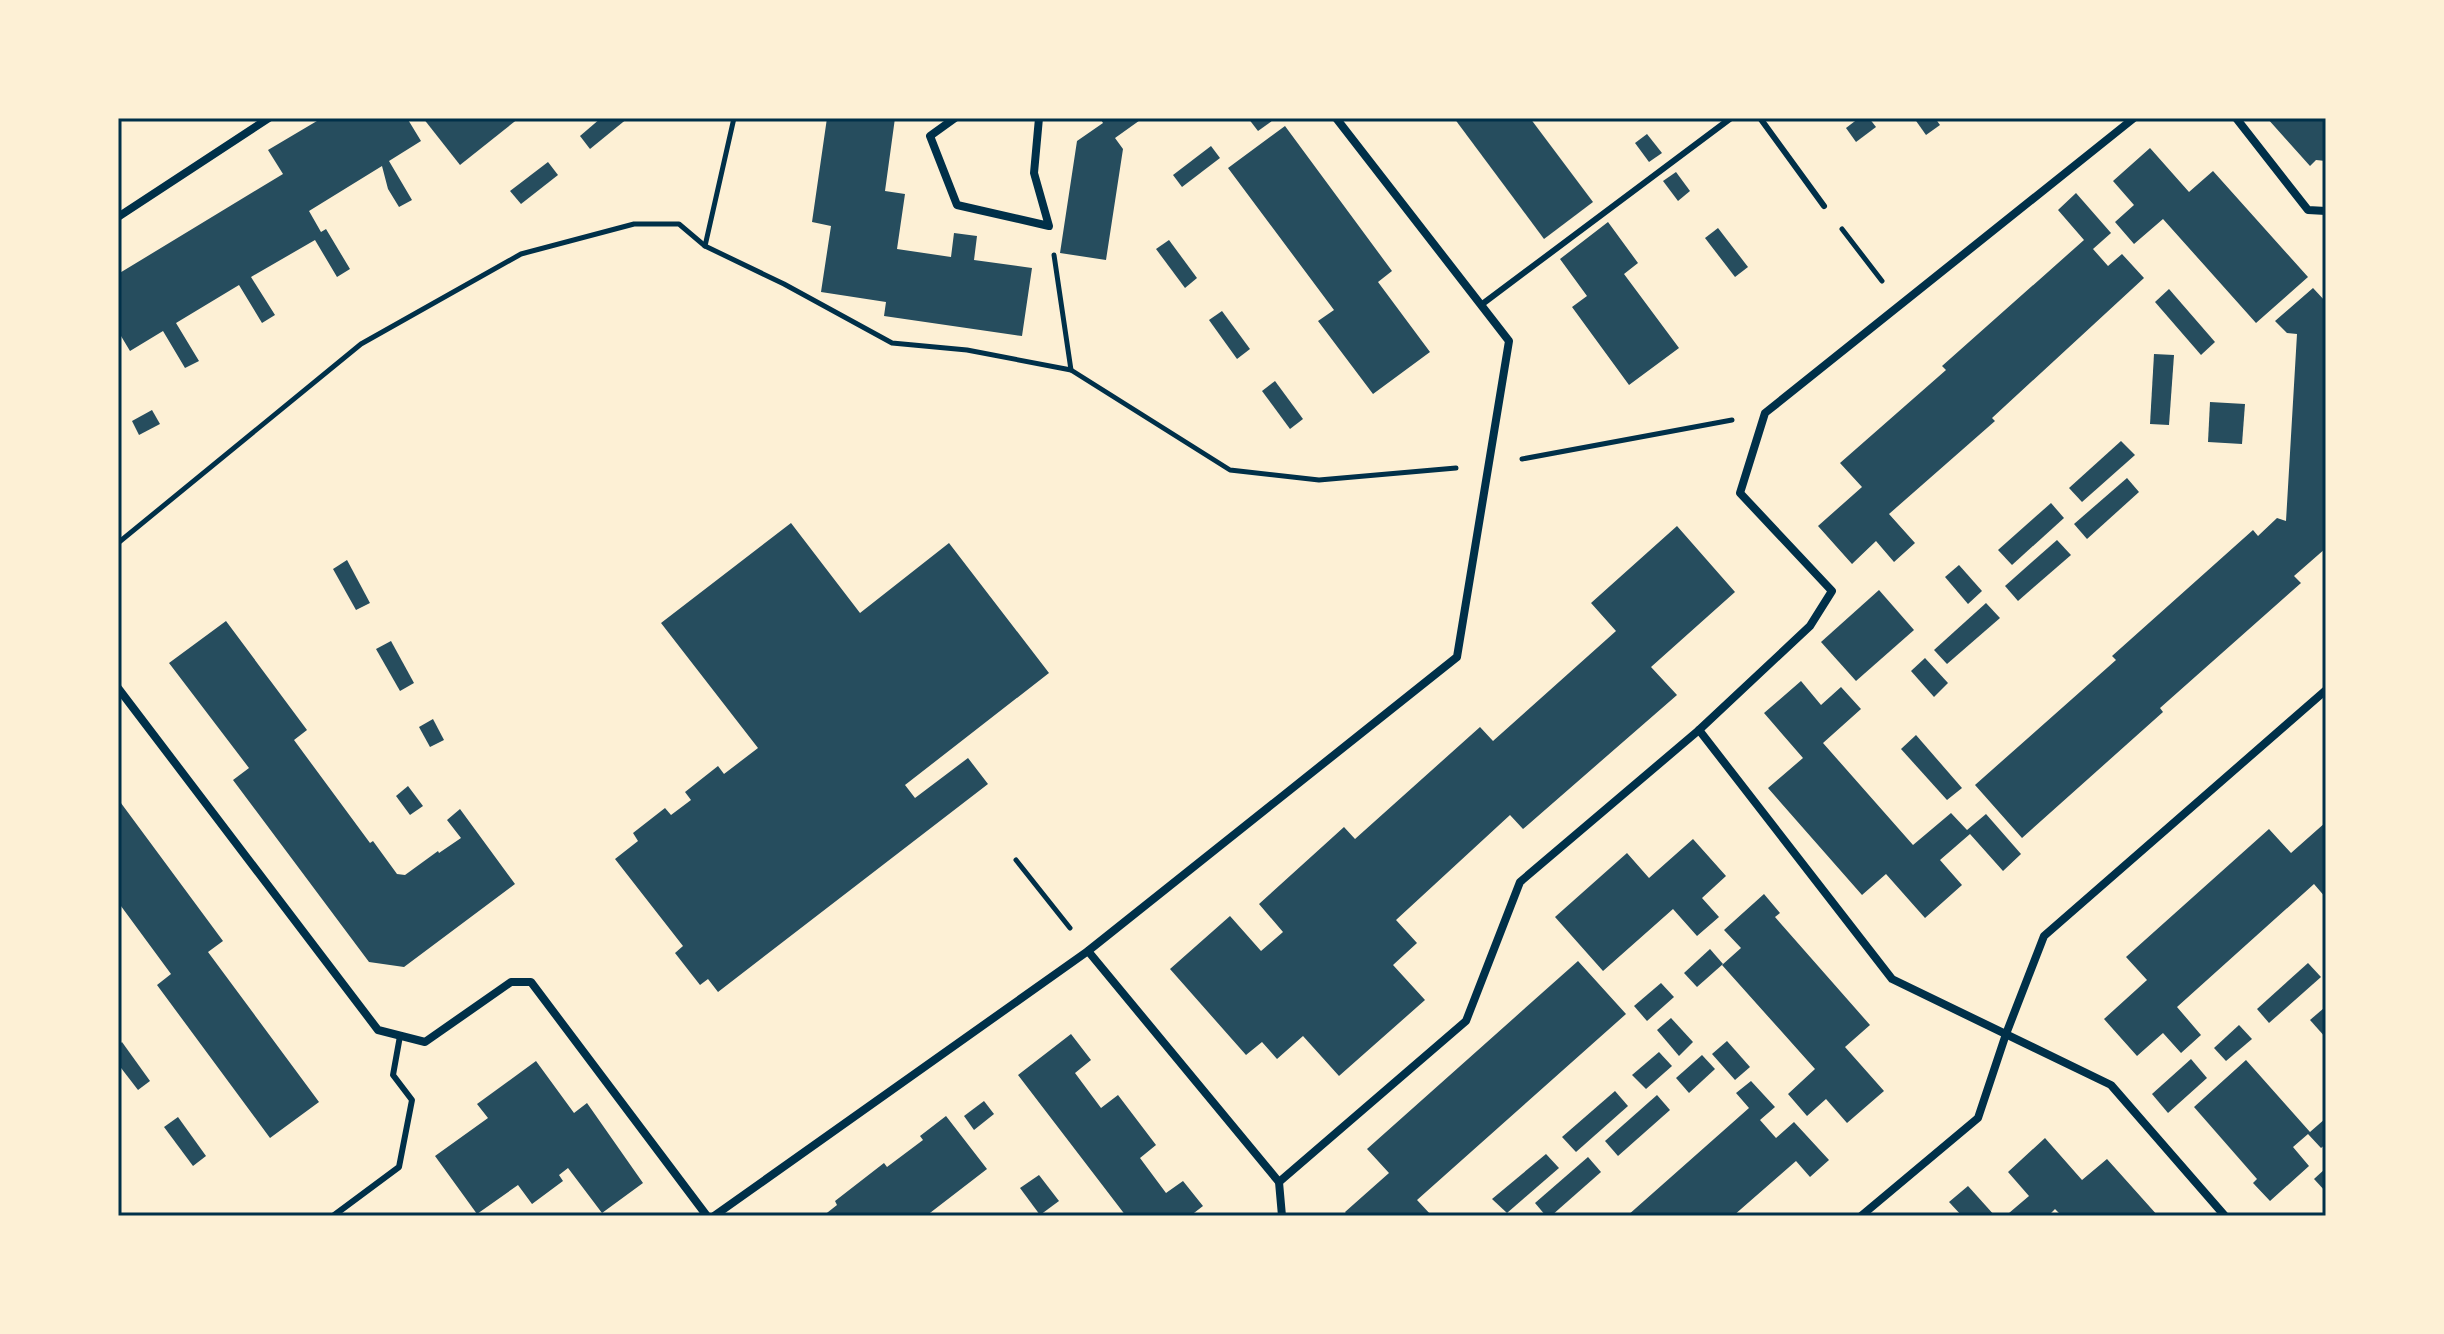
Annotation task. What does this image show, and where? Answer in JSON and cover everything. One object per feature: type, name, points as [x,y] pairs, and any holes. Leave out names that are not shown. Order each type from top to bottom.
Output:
[{"type":"street","points":[[118,217],[269,118]]},
{"type":"street","points":[[955,118],[930,136],[957,205],[1049,226],[1034,173],[1039,118]]},
{"type":"street","points":[[714,1216],[1088,951],[1457,657],[1509,341],[1336,118]]},
{"type":"street","points":[[1279,1182],[1466,1021],[1520,882],[1699,730],[1810,626],[1832,591],[1740,493],[1765,413],[2134,118]]},
{"type":"street","points":[[2236,118],[2308,210],[2326,211]]},
{"type":"street","points":[[118,688],[378,1030],[425,1042],[511,982],[531,982],[707,1216]]},
{"type":"street","points":[[1861,1216],[1978,1118],[2044,936],[2322,693],[2326,705]]},
{"type":"street","points":[[1699,730],[1892,979],[2111,1085],[2225,1216]]},
{"type":"street","points":[[1088,951],[1279,1182],[1282,1216]]},
{"type":"lane","points":[[1481,305],[1731,118]]},
{"type":"lane","points":[[1760,118],[1824,206]]},
{"type":"lane","points":[[333,1216],[399,1167],[412,1100],[393,1075],[400,1036]]},
{"type":"path","points":[[705,246],[734,118]]},
{"type":"path","points":[[1824,206],[1901,306]]},
{"type":"path","points":[[118,543],[361,344],[521,254],[634,224],[679,224],[705,246],[784,284],[892,343],[967,350],[1071,370],[1230,470],[1319,480],[1488,466],[1765,413]]},
{"type":"path","points":[[1049,226],[1071,370]]},
{"type":"path","points":[[1016,860],[1088,951]]},
{"type":"building","points":[[322,118],[407,118],[421,141],[389,161],[412,200],[399,207],[388,189],[382,166],[309,211],[321,232],[326,229],[350,269],[337,277],[315,240],[251,277],[275,315],[262,323],[239,285],[176,323],[199,361],[185,368],[163,331],[130,351],[118,331],[118,274],[283,174],[268,150]]},
{"type":"building","points":[[423,118],[519,118],[460,165]]},
{"type":"building","points":[[601,118],[628,118],[590,149],[580,136]]},
{"type":"building","points":[[827,118],[895,118],[885,191],[905,194],[897,249],[951,257],[954,233],[977,236],[974,260],[1032,268],[1022,336],[884,316],[886,302],[821,292],[831,226],[812,222]]},
{"type":"building","points":[[1100,118],[1143,118],[1115,138],[1123,149],[1106,260],[1060,253],[1077,141],[1103,123]]},
{"type":"building","points":[[1248,118],[1276,118],[1258,131]]},
{"type":"building","points":[[1454,118],[1530,118],[1593,202],[1544,239]]},
{"type":"building","points":[[1859,118],[1869,118],[1876,127],[1856,142],[1846,128]]},
{"type":"building","points":[[1914,118],[1935,118],[1940,125],[1926,135]]},
{"type":"building","points":[[2267,118],[2326,118],[2326,161],[2316,160],[2310,166]]},
{"type":"building","points":[[1285,126],[1392,271],[1378,282],[1430,352],[1373,394],[1318,321],[1334,310],[1228,168]]},
{"type":"building","points":[[1647,134],[1662,153],[1649,162],[1635,143]]},
{"type":"building","points":[[1211,146],[1220,158],[1182,187],[1173,175]]},
{"type":"building","points":[[2150,148],[2189,192],[2213,171],[2308,277],[2256,323],[2163,219],[2134,244],[2115,222],[2134,205],[2113,181]]},
{"type":"building","points":[[548,162],[558,175],[521,204],[510,191]]},
{"type":"building","points":[[1676,172],[1690,191],[1678,201],[1663,181]]},
{"type":"building","points":[[2076,193],[2111,233],[2093,249],[2108,266],[2122,254],[2144,278],[1992,418],[1995,421],[1889,514],[1915,543],[1894,562],[1876,541],[1852,564],[1818,526],[1862,487],[1840,463],[1946,370],[1942,366],[2084,240],[2058,210]]},
{"type":"building","points":[[1608,222],[1638,263],[1624,274],[1679,348],[1629,385],[1572,307],[1587,296],[1560,259]]},
{"type":"building","points":[[1718,228],[1748,267],[1735,277],[1705,238]]},
{"type":"building","points":[[1169,240],[1197,278],[1185,288],[1156,249]]},
{"type":"building","points":[[2313,288],[2326,302],[2326,548],[2294,576],[2301,583],[2160,708],[2163,712],[2022,838],[1975,785],[2116,660],[2112,656],[2253,530],[2258,536],[2277,518],[2286,521],[2297,334],[2287,333],[2275,321]]},
{"type":"building","points":[[2169,289],[2215,342],[2201,355],[2155,302]]},
{"type":"building","points":[[1222,311],[1250,349],[1237,359],[1209,320]]},
{"type":"building","points":[[2154,354],[2174,355],[2169,425],[2150,424]]},
{"type":"building","points":[[1275,381],[1303,419],[1290,429],[1262,391]]},
{"type":"building","points":[[2210,402],[2245,404],[2242,444],[2208,442]]},
{"type":"building","points":[[152,410],[160,424],[139,435],[132,421]]},
{"type":"building","points":[[2121,441],[2135,455],[2082,502],[2069,488]]},
{"type":"building","points":[[2127,478],[2139,492],[2087,539],[2074,524]]},
{"type":"building","points":[[2051,503],[2064,518],[2012,565],[1998,550]]},
{"type":"building","points":[[791,523],[860,613],[949,543],[1049,673],[905,785],[915,798],[968,758],[988,784],[718,992],[708,979],[700,985],[675,953],[683,946],[615,859],[638,841],[633,833],[665,808],[671,815],[691,800],[685,792],[718,766],[724,774],[758,748],[661,623]]},
{"type":"building","points":[[1677,526],[1735,592],[1651,667],[1677,695],[1523,829],[1510,815],[1396,920],[1417,943],[1393,965],[1425,1000],[1339,1076],[1303,1036],[1277,1059],[1262,1042],[1246,1055],[1170,969],[1230,916],[1261,951],[1283,932],[1259,904],[1344,827],[1355,839],[1480,727],[1493,741],[1616,631],[1591,603]]},
{"type":"building","points":[[2057,540],[2071,555],[2018,601],[2005,586]]},
{"type":"building","points":[[347,560],[370,603],[356,610],[333,569]]},
{"type":"building","points":[[1959,565],[1982,591],[1968,604],[1945,577]]},
{"type":"building","points":[[1879,590],[1914,630],[1856,681],[1821,642]]},
{"type":"building","points":[[1986,603],[2000,618],[1947,664],[1934,650]]},
{"type":"building","points":[[226,621],[307,730],[294,740],[370,843],[373,841],[397,874],[405,875],[461,838],[447,820],[460,809],[515,884],[404,967],[369,962],[233,780],[249,768],[169,663]]},
{"type":"building","points":[[391,641],[414,683],[400,691],[376,649]]},
{"type":"building","points":[[1925,658],[1948,683],[1934,697],[1911,671]]},
{"type":"building","points":[[1801,681],[1821,705],[1841,687],[1861,709],[1823,743],[1913,845],[1951,813],[1967,830],[1986,814],[2021,854],[2003,871],[1970,834],[1940,860],[1962,885],[1925,918],[1886,874],[1862,895],[1768,788],[1803,758],[1764,713]]},
{"type":"building","points":[[433,719],[444,740],[430,747],[419,727]]},
{"type":"building","points":[[1916,735],[1962,788],[1947,800],[1901,749]]},
{"type":"building","points":[[408,786],[423,806],[410,815],[396,796]]},
{"type":"building","points":[[118,799],[223,941],[208,952],[319,1102],[270,1138],[157,985],[171,974],[118,902]]},
{"type":"building","points":[[2326,822],[2326,898],[2314,884],[2177,1007],[2201,1035],[2181,1053],[2163,1033],[2137,1056],[2104,1019],[2147,980],[2126,957],[2269,829],[2291,853]]},
{"type":"building","points":[[1693,839],[1726,876],[1702,898],[1719,917],[1697,936],[1673,909],[1603,971],[1555,917],[1627,853],[1649,878]]},
{"type":"building","points":[[1764,894],[1780,913],[1775,917],[1870,1025],[1845,1047],[1884,1091],[1847,1123],[1826,1099],[1807,1116],[1788,1094],[1815,1069],[1722,965],[1741,948],[1724,930]]},
{"type":"building","points":[[1710,949],[1723,964],[1697,987],[1684,973]]},
{"type":"building","points":[[1578,961],[1626,1014],[1417,1200],[1432,1216],[1348,1216],[1345,1212],[1389,1173],[1367,1149]]},
{"type":"building","points":[[2308,963],[2321,977],[2269,1023],[2257,1009]]},
{"type":"building","points":[[1661,983],[1674,997],[1647,1021],[1634,1006]]},
{"type":"building","points":[[2324,1008],[2326,1010],[2326,1038],[2310,1020]]},
{"type":"building","points":[[1671,1018],[1693,1042],[1679,1056],[1657,1030]]},
{"type":"building","points":[[2239,1025],[2252,1039],[2226,1061],[2214,1048]]},
{"type":"building","points":[[1071,1034],[1091,1060],[1075,1073],[1101,1108],[1118,1095],[1156,1145],[1140,1158],[1166,1193],[1183,1181],[1203,1206],[1190,1216],[1126,1216],[1018,1075]]},
{"type":"building","points":[[1727,1041],[1750,1067],[1735,1080],[1712,1054]]},
{"type":"building","points":[[122,1042],[150,1081],[138,1090],[118,1064],[118,1046]]},
{"type":"building","points":[[1659,1052],[1672,1066],[1646,1089],[1632,1075]]},
{"type":"building","points":[[1702,1055],[1715,1069],[1689,1093],[1676,1078]]},
{"type":"building","points":[[2191,1059],[2207,1078],[2168,1113],[2152,1094]]},
{"type":"building","points":[[2246,1060],[2310,1132],[2326,1118],[2326,1144],[2321,1148],[2308,1134],[2293,1147],[2309,1166],[2270,1201],[2253,1183],[2257,1179],[2194,1107]]},
{"type":"building","points":[[536,1061],[574,1113],[587,1103],[643,1183],[602,1213],[568,1168],[559,1175],[563,1181],[532,1204],[518,1185],[477,1214],[435,1156],[488,1118],[477,1104]]},
{"type":"building","points":[[1751,1081],[1775,1107],[1760,1120],[1776,1138],[1794,1122],[1829,1160],[1810,1177],[1796,1161],[1733,1216],[1627,1216],[1749,1108],[1736,1093]]},
{"type":"building","points":[[1615,1091],[1628,1106],[1576,1152],[1562,1137]]},
{"type":"building","points":[[1657,1095],[1670,1110],[1618,1156],[1605,1141]]},
{"type":"building","points":[[984,1101],[994,1114],[974,1130],[964,1116]]},
{"type":"building","points":[[946,1116],[987,1169],[926,1216],[823,1216],[837,1205],[835,1201],[884,1163],[887,1167],[923,1140],[920,1136]]},
{"type":"building","points":[[178,1117],[206,1156],[193,1166],[164,1127]]},
{"type":"building","points":[[2045,1138],[2082,1180],[2107,1159],[2158,1216],[2062,1216],[2055,1209],[2048,1216],[2012,1216],[2009,1213],[2029,1196],[2008,1172]]},
{"type":"building","points":[[1546,1154],[1559,1168],[1507,1213],[1492,1199]]},
{"type":"building","points":[[1588,1157],[1601,1172],[1551,1216],[1546,1216],[1535,1203]]},
{"type":"building","points":[[2326,1168],[2326,1192],[2314,1179]]},
{"type":"building","points":[[1039,1175],[1059,1201],[1040,1215],[1020,1188]]},
{"type":"building","points":[[1968,1186],[1995,1216],[1962,1216],[1949,1202]]}]
